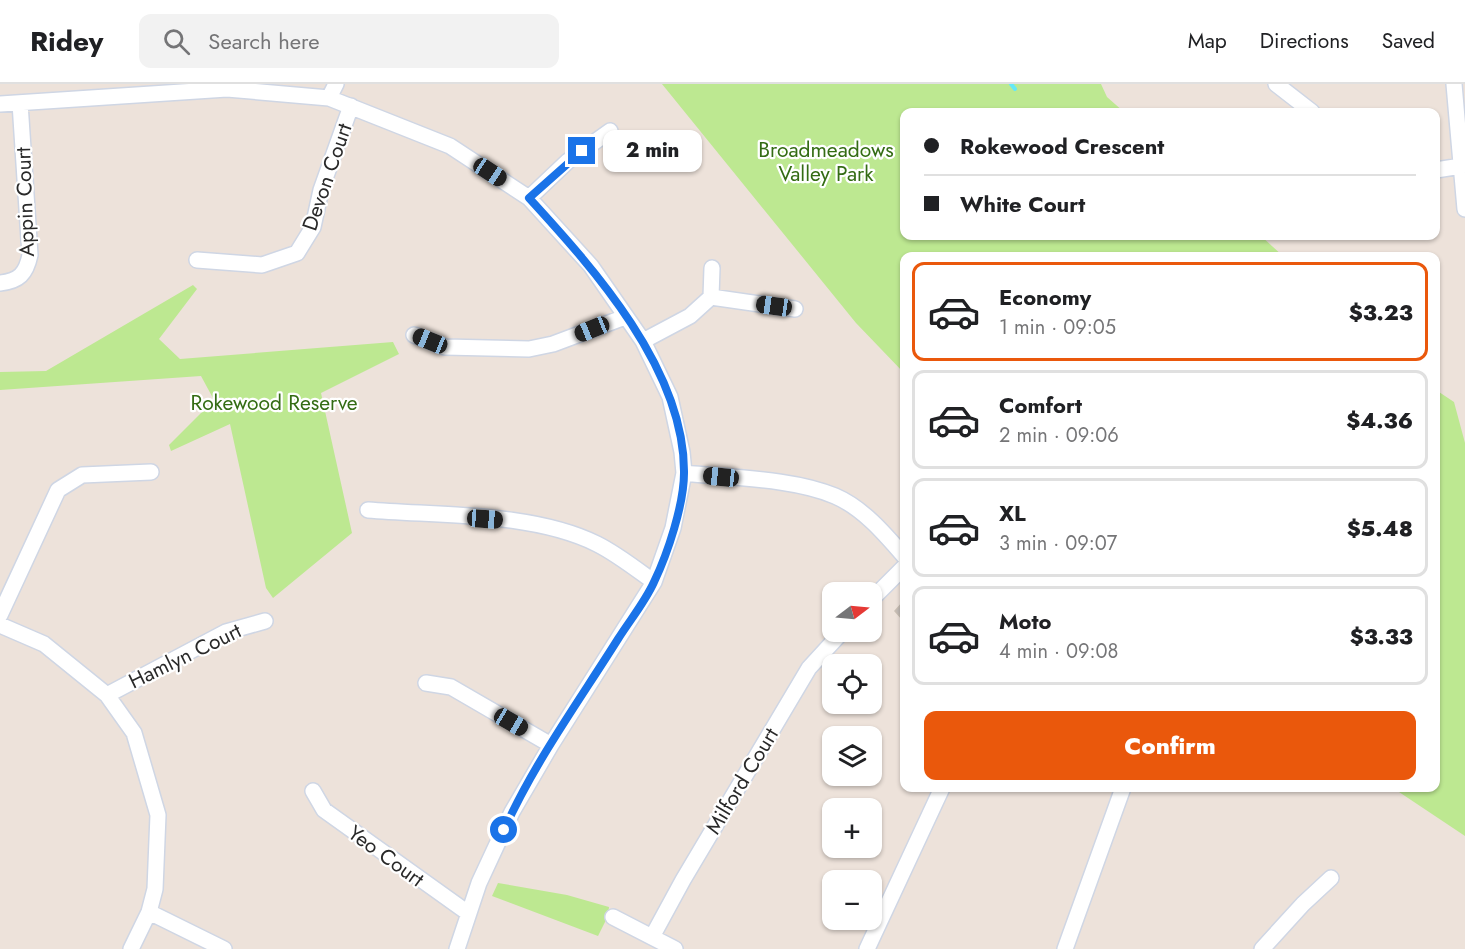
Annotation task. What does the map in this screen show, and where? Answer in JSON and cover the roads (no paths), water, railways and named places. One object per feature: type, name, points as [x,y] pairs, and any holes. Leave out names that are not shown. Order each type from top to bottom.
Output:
[{"type":"street","points":[[1276,84],[1307,108]]},
{"type":"street","points":[[1454,84],[1465,209]]},
{"type":"street","points":[[0,104],[227,89],[333,91],[351,106],[450,146],[529,198],[591,266],[643,341],[670,397],[684,473],[674,528],[654,582],[551,745],[512,812],[468,913],[458,949]]},
{"type":"street","name":"Appin Court","points":[[0,283],[14,282],[26,272],[30,255],[20,103]]},
{"type":"street","name":"Devon Court","points":[[197,260],[262,265],[297,253],[313,227],[321,190],[351,106]]},
{"type":"street","points":[[529,198],[568,161],[610,131]]},
{"type":"street","points":[[1440,169],[1461,166]]},
{"type":"street","points":[[643,341],[690,316],[711,297],[712,268]]},
{"type":"street","points":[[711,297],[795,309]]},
{"type":"street","points":[[414,334],[445,347],[529,349],[553,344],[626,316]]},
{"type":"street","points":[[0,615],[58,490],[82,476],[151,472]]},
{"type":"street","points":[[684,473],[792,485],[836,496],[874,523],[900,552]]},
{"type":"street","points":[[368,510],[532,523],[559,529],[598,544],[654,582]]},
{"type":"street","points":[[882,589],[900,571]]},
{"type":"street","name":"Hamlyn Court","points":[[107,695],[226,632],[265,621]]},
{"type":"street","points":[[0,625],[44,644],[107,695],[134,733],[158,815],[155,889],[148,912],[131,949]]},
{"type":"street","name":"Milford Court","points":[[652,937],[808,668],[833,642]]},
{"type":"street","points":[[426,683],[451,687],[551,745]]},
{"type":"street","name":"Yeo Court","points":[[313,791],[324,810],[468,913]]},
{"type":"street","points":[[867,949],[940,792]]},
{"type":"street","points":[[1065,949],[1122,792]]},
{"type":"street","points":[[1262,949],[1297,910],[1334,877]]},
{"type":"street","points":[[148,912],[224,949]]},
{"type":"street","points":[[613,917],[675,949]]},
{"type":"waterway","points":[[1011,84],[1015,89]]},
{"type":"park label","name":"Broadmeadows Valley Park","points":[[826,162]]},
{"type":"park label","name":"Rokewood Reserve","points":[[274,403]]}]
